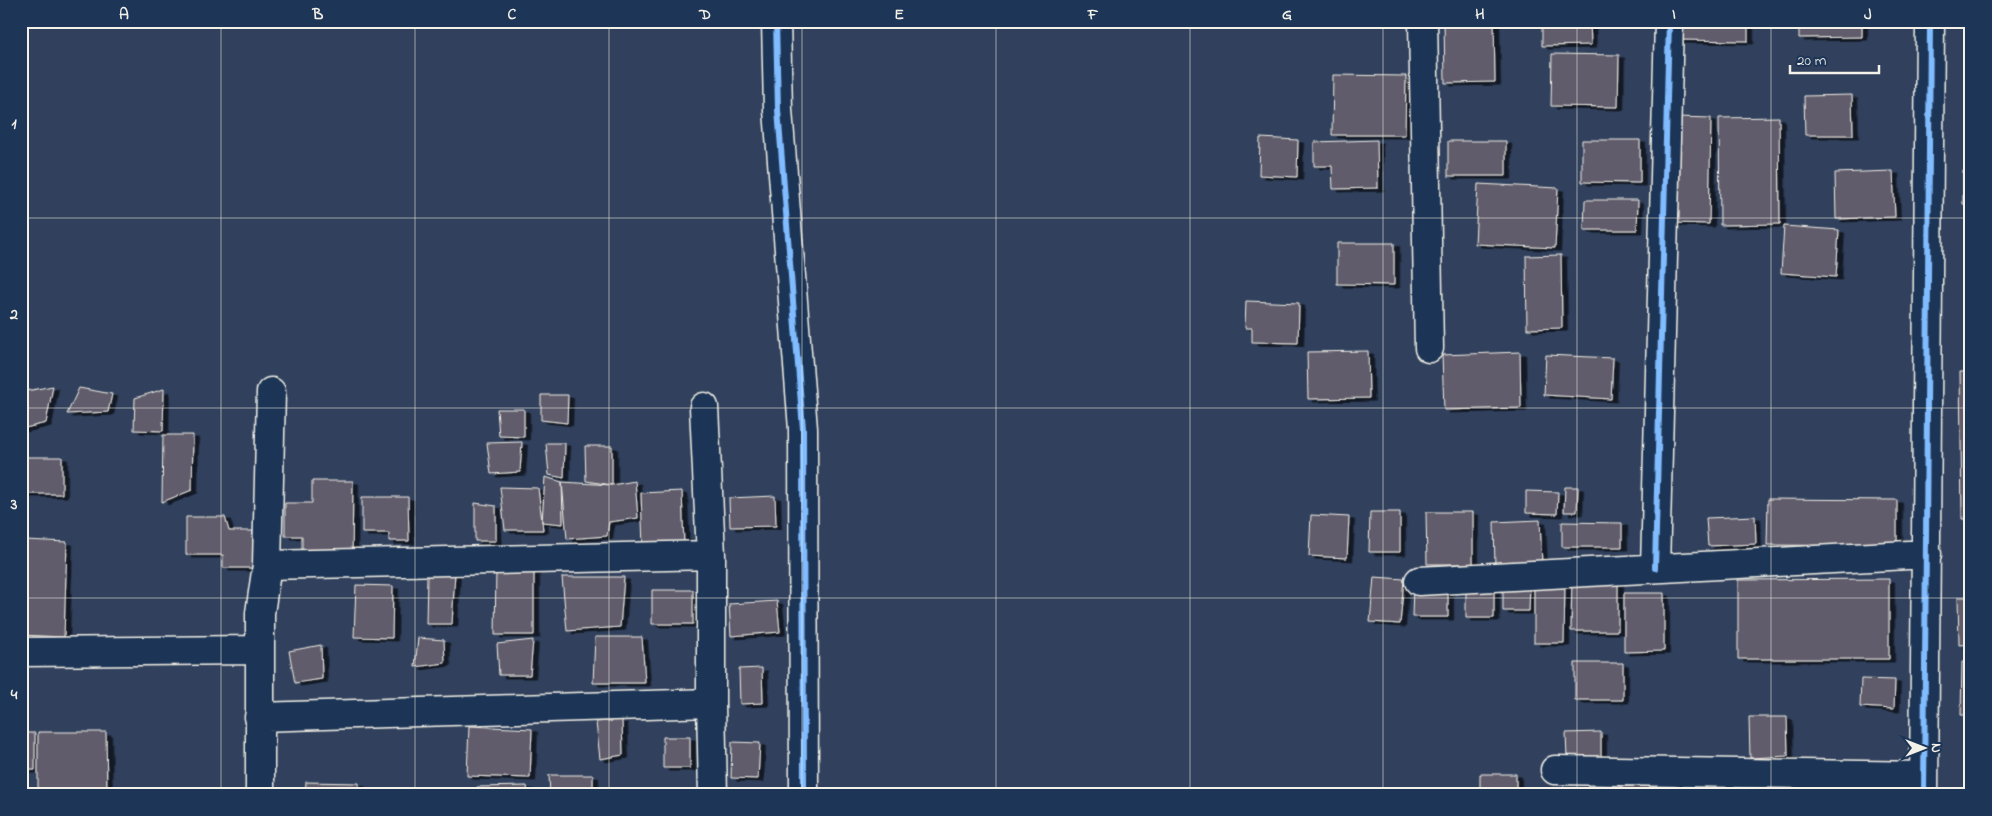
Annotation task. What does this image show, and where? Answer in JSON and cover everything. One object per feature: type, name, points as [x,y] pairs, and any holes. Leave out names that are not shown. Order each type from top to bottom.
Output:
[{"type":"street","points":[[776,21],[778,110],[804,429],[804,795]]},
{"type":"street","points":[[1423,21],[1429,348]]},
{"type":"street","points":[[1655,568],[1669,21]]},
{"type":"street","points":[[1555,770],[1924,785],[1930,21]]},
{"type":"street","points":[[260,795],[260,613],[267,565],[271,392]]},
{"type":"street","points":[[704,406],[711,555],[713,795]]},
{"type":"street","points":[[1419,581],[1927,554]]},
{"type":"street","points":[[267,565],[711,555]]},
{"type":"street","points":[[21,652],[260,650]]},
{"type":"street","points":[[259,718],[711,703]]},
{"type":"building","points":[[1444,21],[1494,21],[1495,82],[1445,83]]},
{"type":"building","points":[[1542,21],[1590,21],[1591,45],[1542,46]]},
{"type":"building","points":[[1678,21],[1748,21],[1748,41],[1678,40]]},
{"type":"building","points":[[1799,21],[1862,21],[1862,37],[1799,38]]},
{"type":"building","points":[[1552,54],[1619,55],[1618,107],[1551,106]]},
{"type":"building","points":[[1333,75],[1406,76],[1405,135],[1332,135]]},
{"type":"building","points":[[1852,95],[1853,135],[1805,135],[1804,96]]},
{"type":"building","points":[[1677,117],[1711,118],[1709,224],[1674,223]]},
{"type":"building","points":[[1779,117],[1780,224],[1720,225],[1719,118]]},
{"type":"building","points":[[1260,138],[1298,140],[1297,177],[1259,175]]},
{"type":"building","points":[[1377,140],[1378,188],[1333,189],[1332,166],[1314,166],[1314,142]]},
{"type":"building","points":[[1582,140],[1640,140],[1640,183],[1582,182]]},
{"type":"building","points":[[1448,141],[1506,141],[1506,176],[1448,176]]},
{"type":"building","points":[[1893,171],[1895,217],[1836,219],[1835,173]]},
{"type":"building","points":[[1963,171],[1971,171],[1971,205],[1963,204]]},
{"type":"building","points":[[1478,184],[1558,188],[1555,248],[1475,244]]},
{"type":"building","points":[[1585,200],[1638,200],[1637,230],[1584,230]]},
{"type":"building","points":[[1784,226],[1839,230],[1836,277],[1781,273]]},
{"type":"building","points":[[1337,243],[1394,243],[1394,285],[1337,284]]},
{"type":"building","points":[[1561,255],[1562,328],[1527,329],[1526,256]]},
{"type":"building","points":[[1246,301],[1299,303],[1298,343],[1252,342],[1252,328],[1245,328]]},
{"type":"building","points":[[1368,351],[1369,398],[1308,399],[1307,352]]},
{"type":"building","points":[[1520,352],[1521,408],[1444,410],[1442,355]]},
{"type":"building","points":[[1546,355],[1613,358],[1611,399],[1544,395]]},
{"type":"building","points":[[1960,372],[1971,372],[1971,519],[1962,519]]},
{"type":"building","points":[[53,386],[46,423],[21,429],[21,392]]},
{"type":"building","points":[[79,388],[112,394],[108,412],[67,414]]},
{"type":"building","points":[[164,389],[163,431],[134,430],[135,398]]},
{"type":"building","points":[[541,395],[568,395],[567,423],[541,420]]},
{"type":"building","points":[[497,409],[524,409],[524,437],[499,436]]},
{"type":"building","points":[[163,435],[193,435],[192,490],[162,502]]},
{"type":"building","points":[[522,442],[520,472],[491,474],[487,443]]},
{"type":"building","points":[[546,443],[565,443],[564,478],[549,475]]},
{"type":"building","points":[[585,446],[612,446],[612,485],[586,481]]},
{"type":"building","points":[[21,457],[62,457],[62,494],[21,494]]},
{"type":"building","points":[[545,477],[562,482],[563,524],[542,522]]},
{"type":"building","points":[[312,481],[353,481],[352,560],[302,560],[302,536],[285,536],[285,503],[312,503]]},
{"type":"building","points":[[635,481],[638,518],[609,522],[607,536],[567,539],[562,482],[612,485]]},
{"type":"building","points":[[500,487],[538,488],[543,530],[505,530]]},
{"type":"building","points":[[1565,487],[1578,487],[1577,512],[1564,512]]},
{"type":"building","points":[[682,491],[684,546],[643,547],[641,493]]},
{"type":"building","points":[[1526,491],[1558,492],[1557,514],[1526,513]]},
{"type":"building","points":[[775,496],[776,526],[730,527],[729,498]]},
{"type":"building","points":[[362,497],[408,497],[409,541],[389,541],[389,533],[362,533]]},
{"type":"building","points":[[1768,499],[1897,500],[1897,546],[1767,545]]},
{"type":"building","points":[[475,503],[496,506],[496,541],[475,541]]},
{"type":"building","points":[[1370,512],[1400,512],[1400,552],[1369,552]]},
{"type":"building","points":[[1426,512],[1473,512],[1473,564],[1427,564]]},
{"type":"building","points":[[1311,515],[1349,517],[1347,558],[1309,556]]},
{"type":"building","points":[[1755,516],[1756,544],[1708,546],[1706,518]]},
{"type":"building","points":[[186,517],[225,517],[229,531],[253,531],[253,568],[223,568],[223,555],[186,555]]},
{"type":"building","points":[[1540,520],[1542,565],[1495,567],[1494,522]]},
{"type":"building","points":[[1562,522],[1622,523],[1622,547],[1562,547]]},
{"type":"building","points":[[25,540],[67,542],[64,637],[21,635],[21,586],[24,586]]},
{"type":"building","points":[[496,569],[534,569],[534,635],[495,635]]},
{"type":"building","points":[[455,572],[452,624],[426,624],[427,576]]},
{"type":"building","points":[[1572,575],[1618,576],[1618,631],[1571,631]]},
{"type":"building","points":[[562,577],[624,577],[620,627],[567,631]]},
{"type":"building","points":[[1374,577],[1404,579],[1400,624],[1370,622]]},
{"type":"building","points":[[1534,579],[1565,580],[1564,643],[1534,643]]},
{"type":"building","points":[[1889,579],[1889,659],[1738,659],[1738,580]]},
{"type":"building","points":[[1503,583],[1530,583],[1529,611],[1503,611]]},
{"type":"building","points":[[356,585],[393,586],[392,638],[354,637]]},
{"type":"building","points":[[1466,585],[1494,585],[1494,618],[1466,618]]},
{"type":"building","points":[[1413,586],[1448,587],[1448,617],[1412,617]]},
{"type":"building","points":[[652,590],[693,590],[693,624],[652,624]]},
{"type":"building","points":[[1624,593],[1664,593],[1664,651],[1624,652]]},
{"type":"building","points":[[1958,597],[1971,597],[1971,644],[1959,645]]},
{"type":"building","points":[[777,601],[780,632],[731,636],[729,604]]},
{"type":"building","points":[[595,637],[642,637],[645,683],[593,683]]},
{"type":"building","points":[[418,638],[444,640],[445,663],[415,667]]},
{"type":"building","points":[[533,640],[530,675],[499,675],[497,644]]},
{"type":"building","points":[[321,645],[322,679],[295,683],[289,651]]},
{"type":"building","points":[[1962,662],[1971,662],[1971,715],[1961,715]]},
{"type":"building","points":[[1575,663],[1623,663],[1623,700],[1575,700]]},
{"type":"building","points":[[762,668],[763,703],[740,704],[739,669]]},
{"type":"building","points":[[1861,679],[1895,680],[1894,709],[1860,707]]},
{"type":"building","points":[[1749,717],[1787,717],[1788,756],[1750,758]]},
{"type":"building","points":[[622,720],[623,755],[600,759],[596,722]]},
{"type":"building","points":[[469,726],[532,729],[530,778],[467,776]]},
{"type":"building","points":[[38,732],[106,732],[107,795],[38,795]]},
{"type":"building","points":[[1601,732],[1601,758],[1567,759],[1566,733]]},
{"type":"building","points":[[21,733],[35,733],[35,770],[21,770]]},
{"type":"building","points":[[663,737],[690,737],[690,768],[663,768]]},
{"type":"building","points":[[732,742],[760,743],[758,779],[731,778]]},
{"type":"building","points":[[1480,774],[1516,774],[1516,795],[1480,795]]},
{"type":"building","points":[[549,775],[593,775],[593,795],[550,795]]},
{"type":"building","points":[[306,782],[359,783],[359,795],[305,795]]},
{"type":"building","points":[[527,786],[528,795],[477,795],[477,787]]},
{"type":"building","points":[[1619,786],[1653,786],[1653,795],[1619,795]]},
{"type":"building","points":[[1807,787],[1807,795],[1736,795],[1736,788]]},
{"type":"building","points":[[390,790],[390,795],[365,795]]},
{"type":"building","points":[[1894,792],[1894,795],[1822,795],[1822,793]]},
{"type":"cycle path","points":[[776,21],[778,110],[803,429],[804,795]]},
{"type":"cycle path","points":[[1655,568],[1669,21]]},
{"type":"cycle path","points":[[1924,795],[1930,21]]}]
